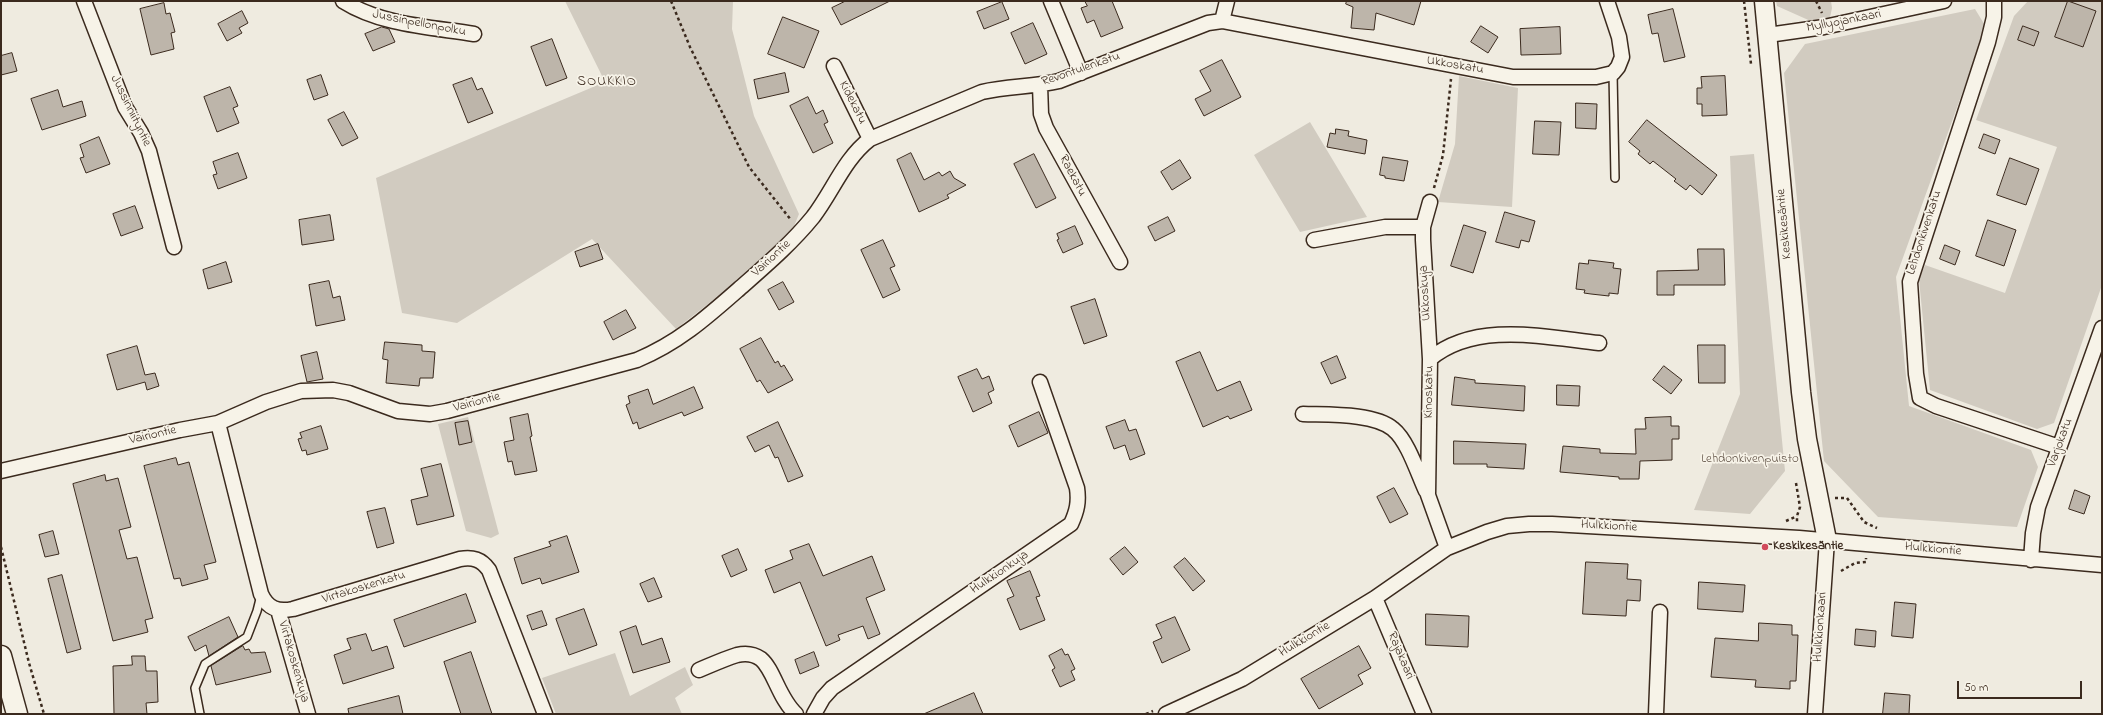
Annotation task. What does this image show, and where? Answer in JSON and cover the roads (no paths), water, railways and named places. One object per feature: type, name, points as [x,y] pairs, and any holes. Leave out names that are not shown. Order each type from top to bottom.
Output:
[{"type":"main road","points":[[1,656],[17,714]]},
{"type":"street","name":"Jussinniityntie","points":[[84,1],[125,107],[141,133],[149,151],[174,247]]},
{"type":"street","name":"Jussinpellonpolku","points":[[343,1],[357,10],[379,18],[474,34]]},
{"type":"street","points":[[1051,1],[1081,73]]},
{"type":"street","points":[[1222,21],[1227,1]]},
{"type":"street","points":[[1607,1],[1621,48],[1622,57],[1618,67],[1613,73]]},
{"type":"street","name":"Keskikesäntie","points":[[1764,1],[1804,415],[1807,439],[1827,540]]},
{"type":"street","name":"Myllyojankaari","points":[[1768,35],[1824,27],[1944,1]]},
{"type":"street","name":"Lehdonkivenkatu","points":[[1994,1],[1994,17],[1988,42],[1910,282],[1916,374],[1920,398],[1936,406],[2059,447]]},
{"type":"street","name":"Revontulenkatu","points":[[870,139],[982,92],[1000,88],[1040,86],[1081,73],[1194,28],[1222,21]]},
{"type":"street","name":"Ukkoskatu","points":[[1222,21],[1452,66],[1532,78],[1596,77],[1613,73]]},
{"type":"street","name":"Kidekatu","points":[[834,66],[870,139]]},
{"type":"street","name":"Raekatu","points":[[1040,86],[1041,114],[1046,128],[1120,262]]},
{"type":"street","name":"Vairiontie","points":[[1,471],[180,430],[218,423],[284,396],[301,391],[317,390],[349,393],[398,411],[430,414],[447,411],[637,360],[655,352],[690,331],[773,259],[800,232],[814,215],[849,160],[860,147],[870,139]]},
{"type":"street","name":"Ukkoskuja","points":[[1430,202],[1423,227],[1430,359]]},
{"type":"street","points":[[1314,240],[1385,227],[1423,227]]},
{"type":"street","name":"Varjokatu","points":[[2031,560],[2033,533],[2038,507],[2102,328]]},
{"type":"street","name":"Kinoskatu","points":[[1447,548],[1428,495],[1430,359],[1442,349],[1457,342],[1477,338],[1532,335],[1599,343]]},
{"type":"street","name":"Hulkkionkuja","points":[[814,714],[823,698],[832,688],[1071,524],[1077,513],[1079,501],[1077,488],[1040,382]]},
{"type":"street","points":[[1303,414],[1359,417],[1378,421],[1393,429],[1404,443],[1428,495]]},
{"type":"street","points":[[218,423],[260,594],[265,603],[278,610]]},
{"type":"street","name":"Hulkkiontie","points":[[1166,714],[1242,679],[1375,598],[1447,548],[1487,532],[1529,524],[1827,540],[2031,560],[2102,565]]},
{"type":"street","name":"Hulkkionkaari","points":[[1815,714],[1827,540]]},
{"type":"street","name":"Virtakoskenkatu","points":[[278,610],[293,609],[460,559],[477,558],[484,563],[489,570],[545,714]]},
{"type":"street","name":"Rajakaari","points":[[1375,598],[1424,714]]},
{"type":"street","name":"Virtakoskenkuja","points":[[278,610],[308,714]]},
{"type":"street","points":[[1656,714],[1660,612]]},
{"type":"street","points":[[699,670],[737,655],[753,655],[761,659],[784,700],[796,714]]},
{"type":"lane","points":[[1613,73],[1615,178]]},
{"type":"lane","points":[[200,714],[195,688],[206,664],[246,637],[258,611],[260,594]]},
{"type":"place","name":"Keskikesäntie","points":[[1765,547]]},
{"type":"district","name":"SOUKKIO","points":[[607,83]]},
{"type":"park label","name":"Lehdonkivenpuisto","points":[[1750,460]]}]
